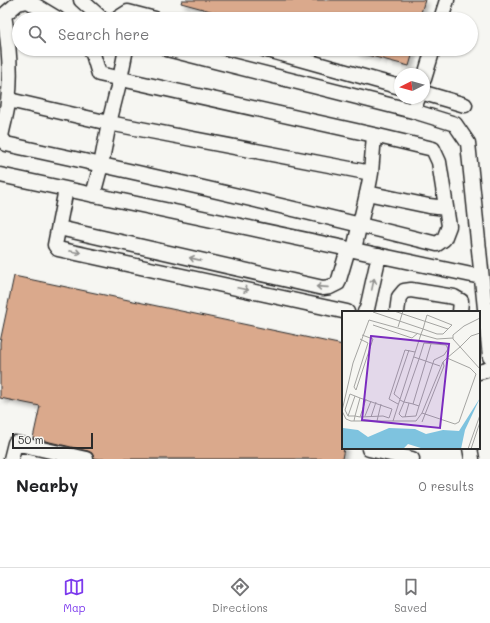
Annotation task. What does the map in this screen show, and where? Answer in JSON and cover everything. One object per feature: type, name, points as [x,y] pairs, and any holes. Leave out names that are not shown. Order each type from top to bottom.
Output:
[{"type":"lane","points":[[82,0],[95,12]]},
{"type":"lane","points":[[444,12],[447,0]]},
{"type":"lane","points":[[46,12],[28,1],[18,3],[4,15],[8,36],[11,79],[6,117],[1,137],[6,144],[359,224],[437,244],[444,239],[449,226],[439,162],[433,149],[99,74],[94,56]]},
{"type":"lane","points":[[93,195],[101,165],[108,123],[125,56]]},
{"type":"lane","points":[[199,56],[394,99]]},
{"type":"lane","points":[[290,56],[394,84]]},
{"type":"lane","points":[[427,68],[431,56]]},
{"type":"lane","points":[[430,95],[465,105]]},
{"type":"lane","points":[[8,100],[108,123],[371,173]]},
{"type":"lane","points":[[416,104],[455,124],[468,143],[490,357]]},
{"type":"lane","points":[[58,228],[323,288],[330,287],[338,283],[359,224],[371,173],[374,135]]},
{"type":"lane","points":[[0,175],[481,277]]},
{"type":"lane","points":[[66,189],[55,245],[58,248],[342,311]]},
{"type":"lane","points":[[367,193],[429,206],[446,208]]},
{"type":"lane","points":[[366,311],[379,255]]},
{"type":"lane","points":[[397,311],[399,297],[404,291],[410,290],[454,297],[461,301],[460,311]]},
{"type":"lane","points":[[480,372],[490,369]]},
{"type":"lane","points":[[11,459],[15,443],[86,459]]},
{"type":"lane","points":[[470,449],[472,459]]},
{"type":"lane","points":[[369,452],[412,459]]},
{"type":"building","points":[[182,0],[425,0],[421,12],[214,12],[181,3]]},
{"type":"building","points":[[371,56],[412,56],[409,66]]},
{"type":"building","points":[[14,276],[342,345],[342,449],[344,449],[342,459],[100,459],[94,458],[92,453],[88,451],[33,438],[40,406],[0,398],[0,342]]}]
